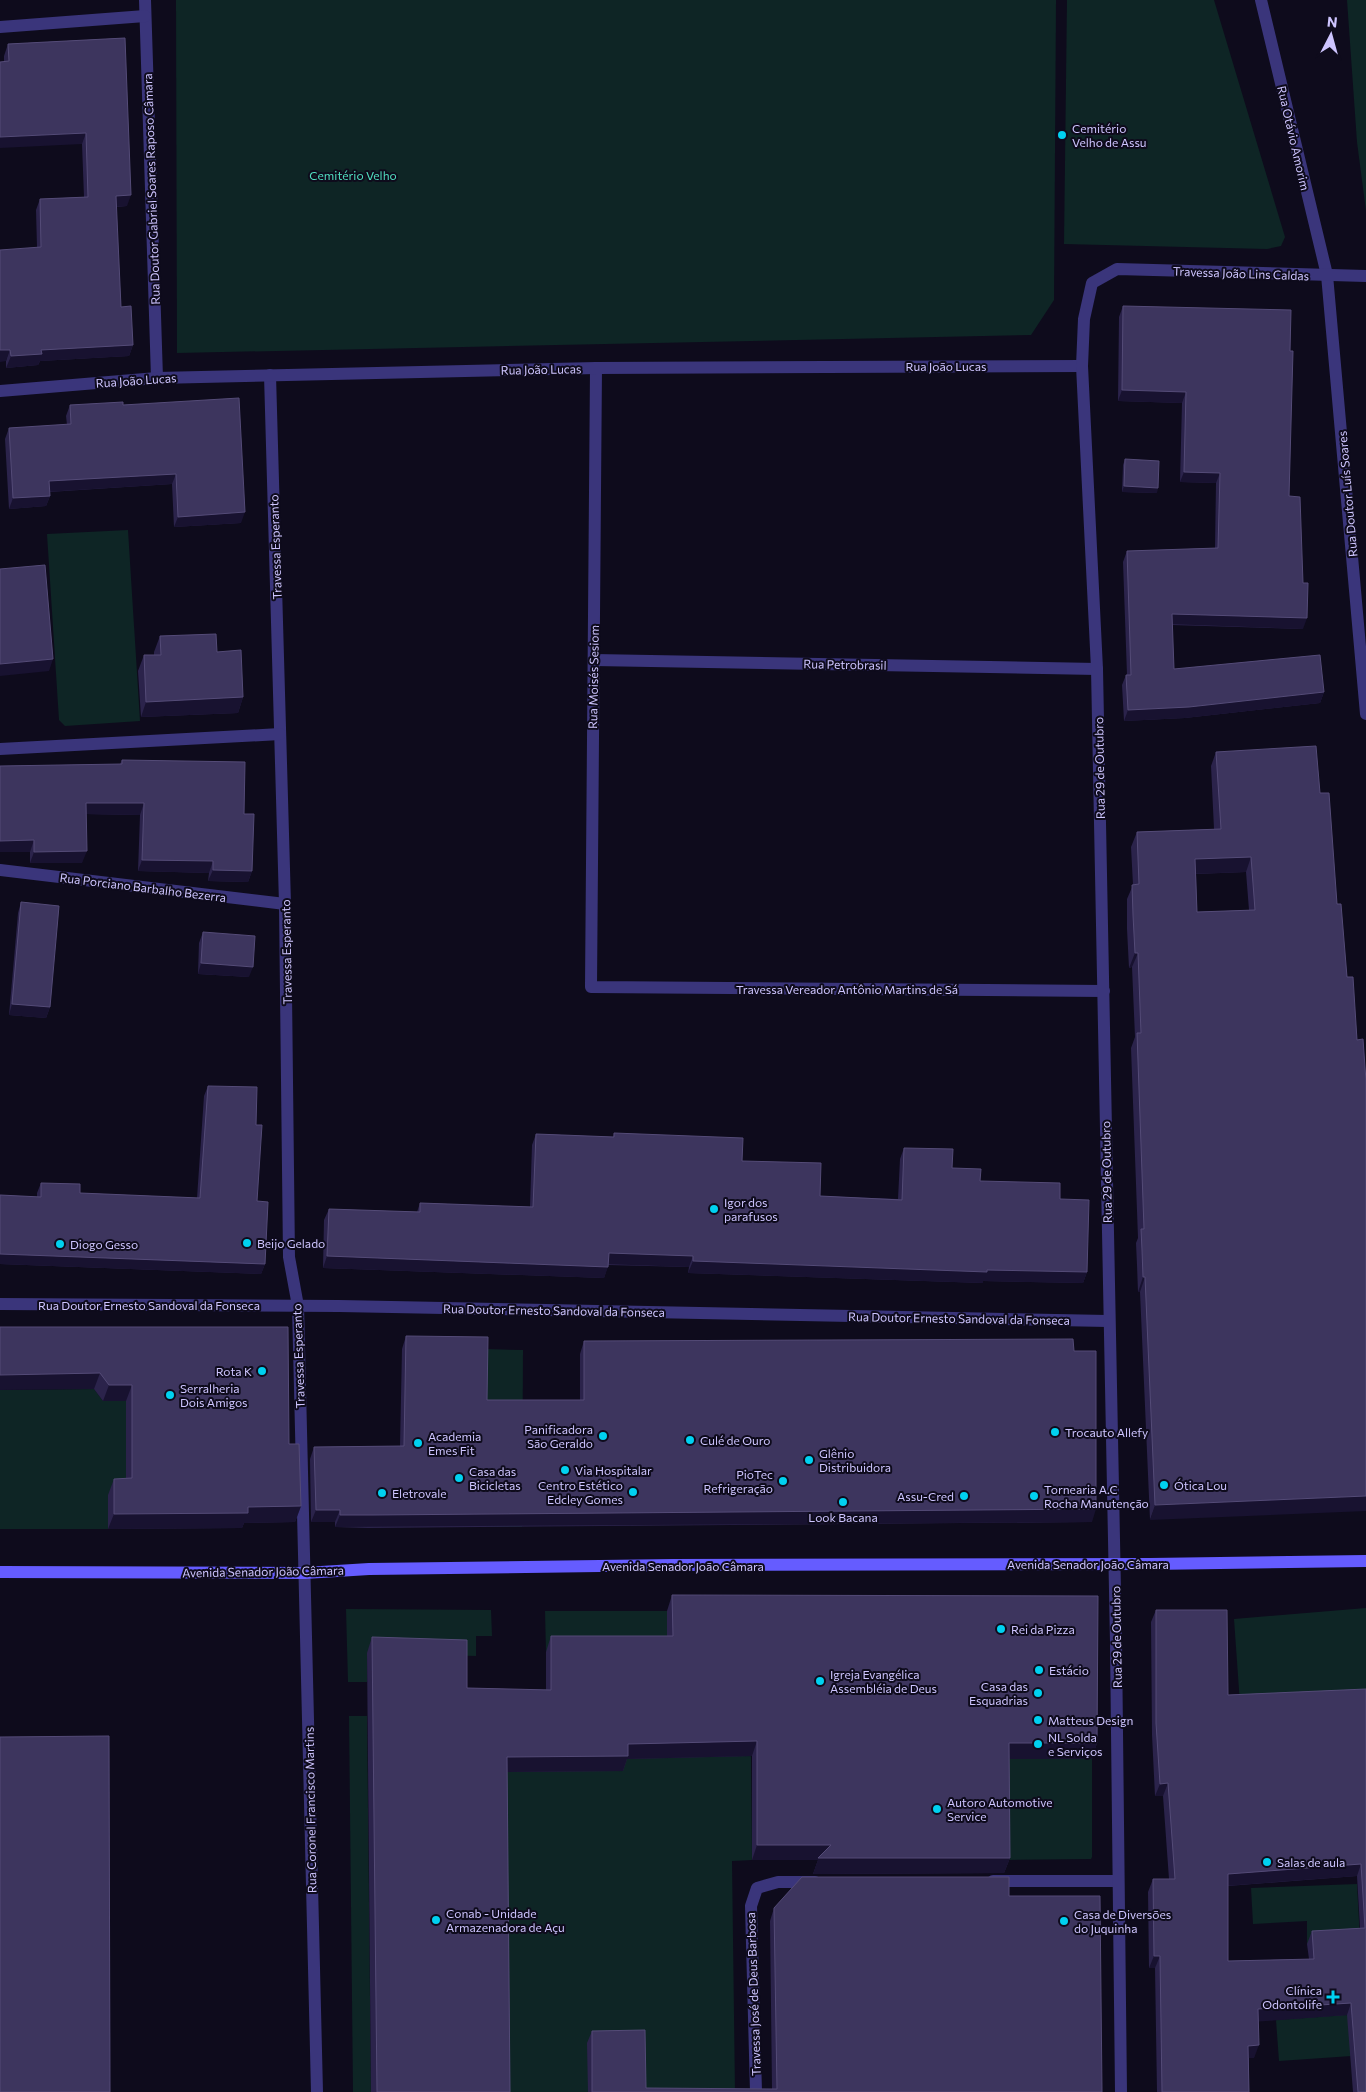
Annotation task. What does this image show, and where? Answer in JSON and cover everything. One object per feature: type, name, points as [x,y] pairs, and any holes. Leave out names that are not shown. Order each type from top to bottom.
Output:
[{"type":"main road","name":"Avenida Senador João Câmara","points":[[0,1572],[305,1573],[369,1569],[673,1565],[1115,1564],[1366,1560]]},
{"type":"street","name":"Rua Doutor Gabriel Soares Raposo Câmara","points":[[145,0],[157,378]]},
{"type":"street","name":"Rua Otávio Amorim","points":[[1261,0],[1327,275]]},
{"type":"street","points":[[0,27],[145,16]]},
{"type":"street","name":"Travessa João Lins Caldas","points":[[1117,269],[1366,276]]},
{"type":"street","name":"Rua 29 de Outubro","points":[[1117,269],[1092,283],[1084,319],[1082,366],[1097,669],[1104,991],[1108,1321],[1115,1564],[1121,2092]]},
{"type":"street","name":"Rua Doutor Luís Soares","points":[[1327,275],[1366,714]]},
{"type":"street","name":"Rua João Lucas","points":[[0,391],[157,378],[270,375],[596,368],[1082,366]]},
{"type":"street","name":"Rua Moisés Sesiom","points":[[590,987],[596,368]]},
{"type":"street","name":"Travessa Esperanto","points":[[270,375],[285,904],[289,1257],[298,1306],[302,1528]]},
{"type":"street","name":"Rua Petrobrasil","points":[[594,660],[1097,669]]},
{"type":"street","points":[[0,749],[280,734]]},
{"type":"street","name":"Rua Porciano Barbalho Bezerra","points":[[0,870],[285,904]]},
{"type":"street","name":"Travessa Vereador Antônio Martins de Sá","points":[[590,987],[1104,991]]},
{"type":"street","name":"Rua Doutor Ernesto Sandoval da Fonseca","points":[[0,1304],[298,1306],[1108,1321]]},
{"type":"street","name":"Rua Coronel Francisco Martins","points":[[302,1528],[305,1573],[317,2092]]},
{"type":"street","points":[[978,1881],[1118,1880]]},
{"type":"street","name":"Travessa José de Deus Barbosa","points":[[756,2092],[751,1906],[757,1888],[778,1882],[828,1882]]},
{"type":"green space","name":"Cemitério Velho","points":[[176,0],[1056,0],[1054,300],[1031,335],[177,353]]},
{"type":"green space","points":[[1067,0],[1214,0],[1285,237],[1281,246],[1267,249],[1064,244]]},
{"type":"green space","points":[[1347,0],[1366,0],[1366,211],[1357,142]]},
{"type":"green space","points":[[128,530],[140,721],[65,726],[59,720],[47,534]]},
{"type":"green space","points":[[483,1349],[523,1350],[522,1527],[482,1527]]},
{"type":"green space","points":[[94,1389],[103,1401],[126,1401],[127,1494],[108,1495],[108,1529],[0,1529],[0,1390]]},
{"type":"green space","points":[[1366,1608],[1366,1697],[1240,1704],[1234,1619]]},
{"type":"green space","points":[[346,1609],[491,1610],[492,1636],[476,1636],[476,1656],[367,1653],[367,1682],[348,1682]]},
{"type":"green space","points":[[545,1611],[667,1611],[668,1757],[751,1756],[752,1860],[732,1861],[735,2092],[505,2092],[501,1748],[528,1695],[546,1689],[547,1772],[622,1652],[546,1652]]},
{"type":"green space","points":[[349,1716],[367,1716],[371,2092],[353,2092]]},
{"type":"green space","points":[[1004,1759],[1092,1759],[1091,1859],[1004,1860]]},
{"type":"green space","points":[[1357,1884],[1360,1940],[1307,1944],[1307,1921],[1253,1924],[1251,1888]]},
{"type":"green space","points":[[1347,2015],[1366,2055],[1279,2061],[1276,2020]]},
{"type":"building","points":[[125,38],[131,195],[116,196],[121,307],[131,306],[133,345],[41,350],[42,354],[11,356],[10,350],[0,350],[0,250],[41,247],[40,199],[88,197],[86,133],[0,137],[0,62],[9,61],[8,44]]},
{"type":"building","points":[[1123,306],[1291,310],[1290,351],[1293,351],[1289,496],[1300,497],[1303,583],[1308,583],[1307,618],[1172,614],[1174,669],[1320,655],[1324,692],[1189,707],[1128,710],[1126,675],[1131,675],[1127,551],[1218,548],[1220,473],[1184,472],[1186,392],[1122,390]]},
{"type":"building","points":[[239,398],[245,512],[178,517],[176,474],[49,481],[50,496],[13,498],[9,428],[71,424],[70,405],[123,402],[123,405]]},
{"type":"building","points":[[1125,459],[1159,461],[1158,488],[1124,486]]},
{"type":"building","points":[[45,565],[53,659],[0,664],[0,569]]},
{"type":"building","points":[[216,634],[217,652],[241,650],[243,697],[146,702],[144,655],[161,655],[160,636]]},
{"type":"building","points":[[1316,746],[1320,793],[1329,793],[1337,904],[1341,904],[1347,977],[1353,977],[1357,1040],[1363,1039],[1366,1081],[1366,1496],[1155,1505],[1145,1277],[1143,1277],[1141,1229],[1144,1229],[1137,1033],[1141,1033],[1138,953],[1135,953],[1132,885],[1139,884],[1137,832],[1221,829],[1216,752]],"holes":[[[1251,857],[1255,910],[1197,912],[1195,859]]]},
{"type":"building","points":[[122,760],[245,762],[244,814],[254,814],[252,871],[213,870],[213,861],[142,860],[144,803],[86,803],[87,851],[34,852],[34,840],[0,841],[0,766],[122,764]]},
{"type":"building","points":[[21,902],[59,906],[50,1007],[12,1004]]},
{"type":"building","points":[[203,932],[255,936],[253,967],[201,963]]},
{"type":"building","points":[[208,1086],[257,1087],[256,1125],[262,1125],[257,1201],[268,1202],[265,1264],[0,1254],[0,1195],[41,1197],[41,1183],[80,1184],[80,1193],[200,1198]]},
{"type":"building","points":[[614,1133],[743,1138],[742,1161],[821,1163],[820,1196],[902,1200],[904,1148],[953,1149],[952,1168],[981,1169],[980,1181],[1060,1183],[1060,1199],[1089,1200],[1087,1272],[987,1270],[987,1272],[693,1261],[693,1256],[609,1253],[608,1267],[327,1256],[329,1209],[420,1212],[420,1203],[533,1207],[536,1134],[614,1137]]},
{"type":"building","points":[[0,1327],[288,1327],[289,1444],[299,1444],[301,1506],[248,1507],[248,1513],[114,1514],[114,1479],[132,1478],[132,1385],[109,1385],[100,1373],[0,1375]]},
{"type":"building","points":[[406,1336],[488,1337],[487,1400],[584,1400],[584,1341],[1073,1339],[1074,1351],[1096,1351],[1096,1509],[373,1515],[340,1515],[340,1510],[316,1510],[314,1447],[404,1446]]},
{"type":"building","points":[[672,1595],[1098,1596],[1097,1743],[1009,1743],[1010,1858],[818,1858],[831,1845],[757,1845],[757,1741],[628,1744],[628,1756],[507,1757],[510,2092],[377,2092],[372,1637],[467,1640],[467,1688],[551,1690],[551,1636],[673,1636]]},
{"type":"building","points":[[1156,1610],[1227,1610],[1228,1695],[1366,1689],[1366,2092],[1358,2092],[1351,2003],[1258,2009],[1259,2045],[1248,2046],[1249,2092],[1162,2092],[1160,1956],[1154,1956],[1153,1879],[1175,1879],[1168,1783],[1160,1784],[1156,1723]],"holes":[[[1361,1864],[1365,1928],[1312,1931],[1314,1959],[1228,1961],[1228,1874]]]},
{"type":"building","points":[[109,1736],[110,2092],[0,2092],[0,1737]]},
{"type":"building","points":[[802,1877],[1009,1877],[1009,1896],[1100,1896],[1102,2092],[592,2092],[592,2031],[645,2030],[646,2088],[777,2089],[774,1908]]},
{"type":"place","name":"Cemitério Velho de Assu","points":[[1062,135]]},
{"type":"place","name":"Igor dos parafusos","points":[[714,1209]]},
{"type":"place","name":"Beijo Gelado","points":[[247,1243]]},
{"type":"place","name":"Diogo Gesso","points":[[60,1244]]},
{"type":"place","name":"Rota K","points":[[262,1371]]},
{"type":"place","name":"Serralheria Dois Amigos","points":[[170,1395]]},
{"type":"place","name":"Trocauto Allefy","points":[[1055,1432]]},
{"type":"place","name":"Panificadora São Geraldo","points":[[603,1436]]},
{"type":"place","name":"Culé de Ouro","points":[[690,1440]]},
{"type":"place","name":"Academia Emes Fit","points":[[418,1443]]},
{"type":"place","name":"Glênio Distribuidora","points":[[809,1460]]},
{"type":"place","name":"Via Hospitalar","points":[[565,1470]]},
{"type":"place","name":"Casa das Bicicletas","points":[[459,1478]]},
{"type":"place","name":"PioTec Refrigeração","points":[[783,1481]]},
{"type":"place","name":"Ótica Lou","points":[[1164,1485]]},
{"type":"place","name":"Centro Estético Edcley Gomes","points":[[633,1492]]},
{"type":"place","name":"Eletrovale","points":[[382,1493]]},
{"type":"place","name":"Assu-Cred","points":[[964,1496]]},
{"type":"place","name":"Tornearia A.C Rocha Manutenção","points":[[1034,1496]]},
{"type":"place","name":"Look Bacana","points":[[843,1502]]},
{"type":"place","name":"Rei da Pizza","points":[[1001,1629]]},
{"type":"place","name":"Estácio","points":[[1039,1670]]},
{"type":"place","name":"Igreja Evangélica Assembléia de Deus","points":[[820,1681]]},
{"type":"place","name":"Casa das Esquadrias","points":[[1038,1693]]},
{"type":"place","name":"Matteus Design","points":[[1038,1720]]},
{"type":"place","name":"NL Solda e Serviços","points":[[1038,1744]]},
{"type":"place","name":"Autoro Automotive Service","points":[[937,1809]]},
{"type":"place","name":"Salas de aula","points":[[1267,1862]]},
{"type":"place","name":"Conab - Unidade Armazenadora de Açu","points":[[436,1920]]},
{"type":"place","name":"Casa de Diversões do Juquinha","points":[[1064,1921]]},
{"type":"place","name":"Clínica Odontolife","points":[[1333,1997]]}]
